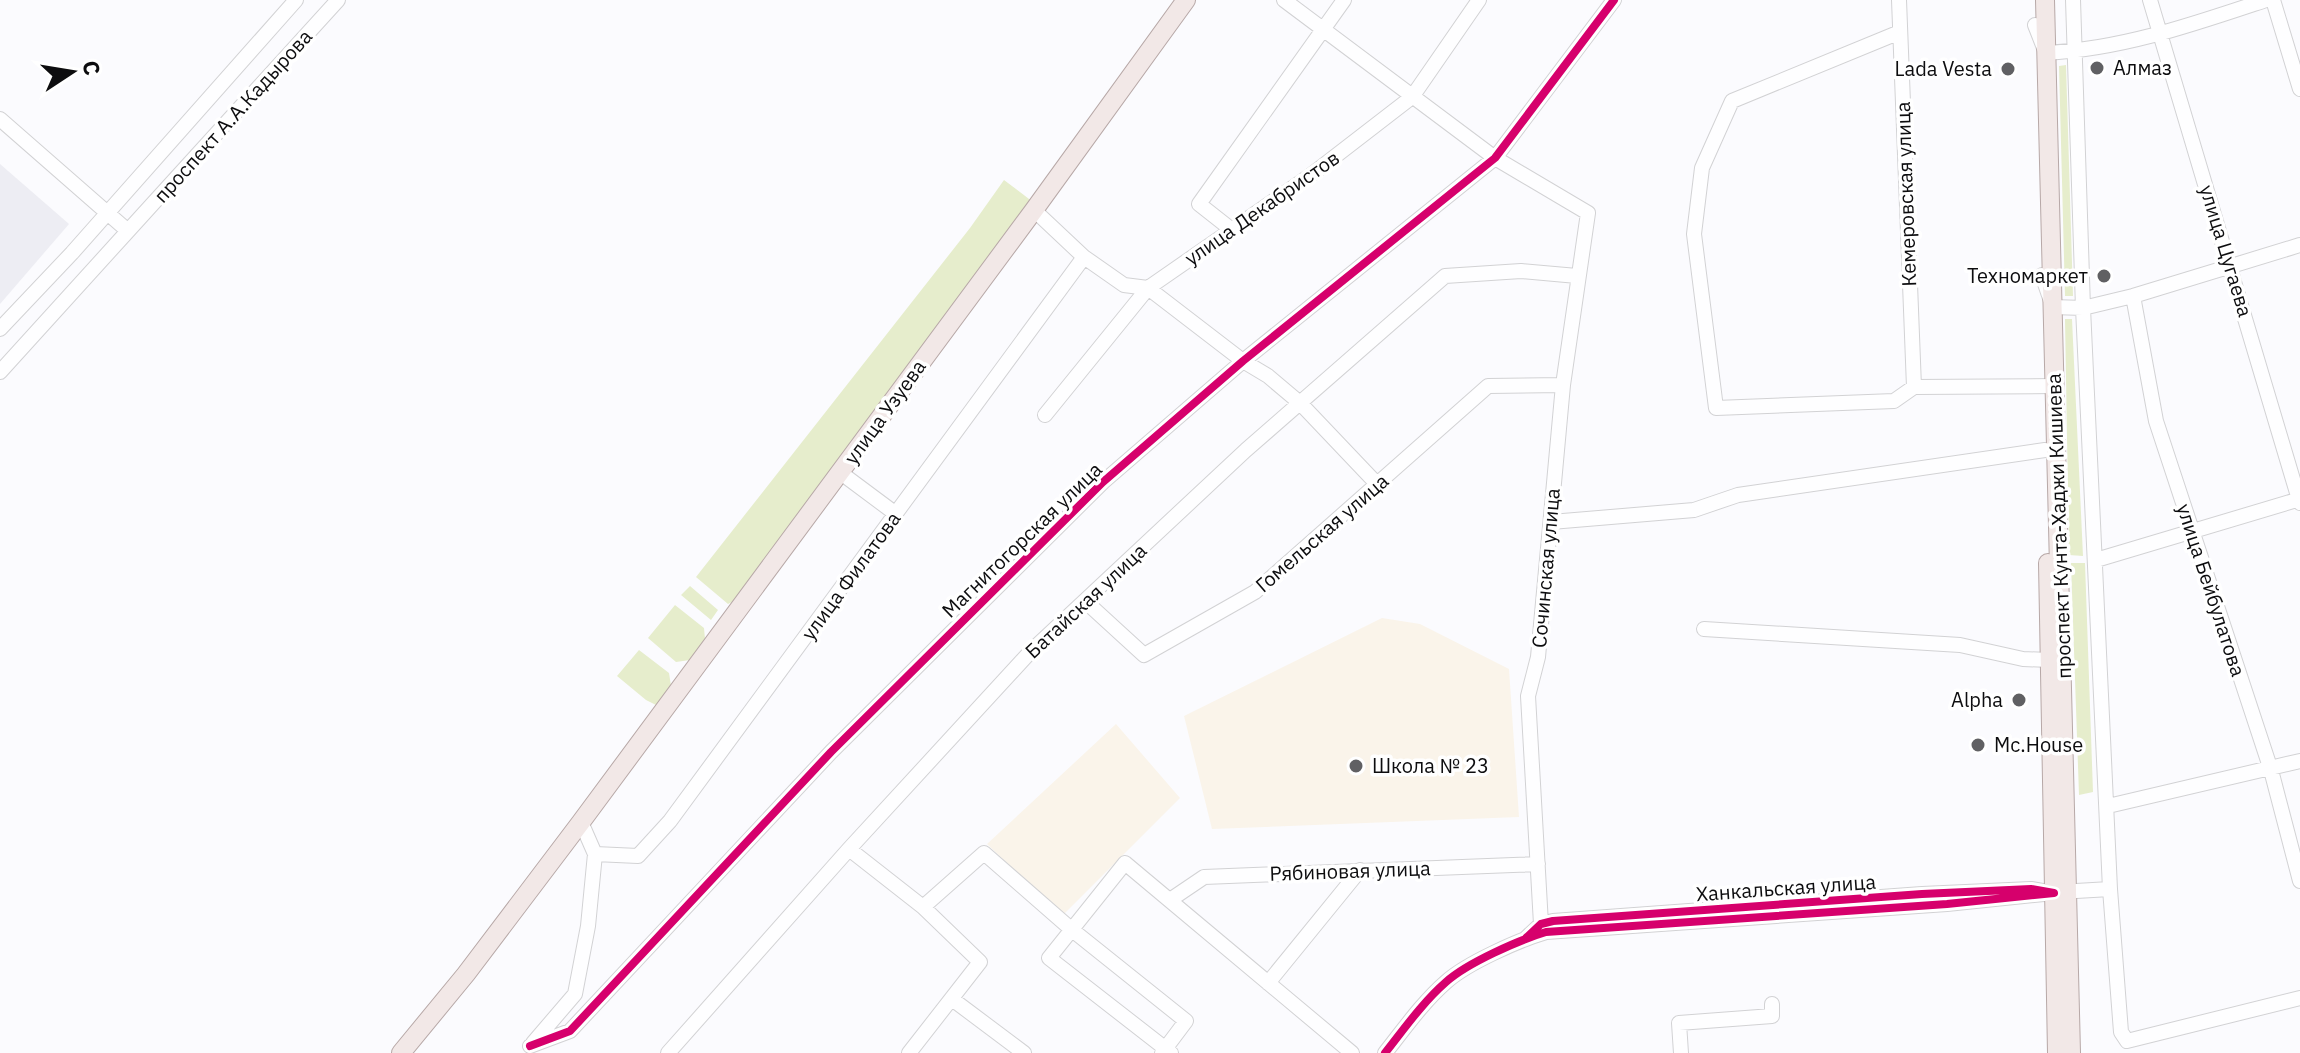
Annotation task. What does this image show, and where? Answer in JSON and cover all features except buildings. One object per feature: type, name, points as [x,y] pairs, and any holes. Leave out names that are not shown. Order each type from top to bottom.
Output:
[{"type":"main road","name":"улица Узуева","points":[[401,1053],[466,974],[581,822],[841,473],[1186,0]]},
{"type":"main road","name":"проспект Кунта-Хаджи Кишиева","points":[[2035,0],[2042,275],[2064,710],[2057,1053]]},
{"type":"main road","name":"проспект Кунта-Хаджи Кишиева","points":[[2045,0],[2053,307],[2045,450],[2049,660],[2071,1053]]},
{"type":"street","name":"проспект А.А.Кадырова","points":[[0,329],[296,0]]},
{"type":"street","name":"проспект А.А.Кадырова","points":[[0,372],[338,0]]},
{"type":"street","points":[[1284,0],[1495,158]]},
{"type":"street","points":[[1232,230],[1199,204],[1344,0]]},
{"type":"street","name":"улица Декабристов","points":[[1045,415],[1148,288],[1311,175],[1412,97],[1479,0]]},
{"type":"street","name":"Магнитогорская улица","points":[[528,1050],[570,1031],[831,752],[1103,482],[1243,361],[1495,158],[1614,0]]},
{"type":"street","name":"Кемеровская улица","points":[[1899,0],[1914,387]]},
{"type":"street","points":[[2073,0],[2083,308],[2110,889],[2121,1032],[2128,1047],[2300,998]]},
{"type":"street","name":"улица Цугаева","points":[[2150,0],[2300,500]]},
{"type":"street","points":[[2035,25],[2046,53],[2075,51],[2159,36],[2266,0]]},
{"type":"street","points":[[2273,0],[2300,89]]},
{"type":"street","points":[[1900,32],[1732,101],[1702,168],[1694,234],[1716,408],[1894,401],[1914,387],[2049,386]]},
{"type":"street","points":[[0,119],[128,231]]},
{"type":"street","name":"Сочинская улица","points":[[1495,158],[1588,213],[1563,385],[1538,657],[1528,696],[1541,924]]},
{"type":"street","points":[[1034,210],[1084,257],[1124,285],[1148,288],[1243,361],[1268,376],[1300,403],[1377,484]]},
{"type":"street","points":[[2042,275],[2053,307],[2083,308],[2133,296],[2300,245]]},
{"type":"street","name":"улица Филатова","points":[[595,854],[638,856],[670,821],[1084,257]]},
{"type":"street","name":"Батайская улица","points":[[668,1053],[1031,651],[1300,403],[1445,276],[1521,271],[1577,276]]},
{"type":"street","name":"улица Бейбулатова","points":[[2133,296],[2156,421],[2271,770],[2300,881]]},
{"type":"street","name":"Гомельская улица","points":[[1085,601],[1144,655],[1255,592],[1488,386],[1563,385]]},
{"type":"street","points":[[1551,522],[1694,510],[1738,495],[2045,450]]},
{"type":"street","points":[[841,473],[896,514]]},
{"type":"street","points":[[2096,560],[2300,500]]},
{"type":"street","points":[[1704,629],[1960,645],[2023,659],[2049,660],[2064,710]]},
{"type":"street","points":[[2108,806],[2300,761]]},
{"type":"street","points":[[528,1050],[575,994],[588,926],[595,854],[581,822]]},
{"type":"street","points":[[849,849],[923,907],[980,962],[909,1053]]},
{"type":"street","points":[[923,907],[984,853],[1071,929],[1186,1021],[1166,1052],[1049,958],[1071,929],[1125,863],[1352,1053]]},
{"type":"street","name":"Рябиновая улица","points":[[1170,900],[1204,877],[1538,864]]},
{"type":"street","points":[[1268,983],[1360,870]]},
{"type":"street","name":"Ханкальская улица","points":[[1526,938],[1541,924],[1553,921],[1922,894],[2031,889],[2061,892]]},
{"type":"street","points":[[2061,892],[2110,889]]},
{"type":"street","name":"Ханкальская улица","points":[[1385,1053],[1446,981],[1526,938],[1546,932],[1947,904],[2061,892]]},
{"type":"street","points":[[952,999],[1024,1053]]},
{"type":"street","points":[[1681,1053],[1679,1023],[1772,1016],[1772,1004]]},
{"type":"shaded area","points":[[0,164],[69,224],[0,304]]},
{"type":"shaded area","name":"Школа № 23","points":[[1382,618],[1420,624],[1509,669],[1519,817],[1212,829],[1184,716]]},
{"type":"shaded area","points":[[1116,724],[1180,798],[1062,916],[987,844]]},
{"type":"green space","points":[[2066,65],[2073,296],[2065,296],[2059,66]]},
{"type":"green space","points":[[1004,180],[1033,202],[742,597],[728,604],[696,577],[970,228]]},
{"type":"green space","points":[[2065,319],[2072,319],[2083,556],[2069,555]]},
{"type":"green space","points":[[2071,563],[2085,563],[2093,792],[2079,795]]},
{"type":"green space","points":[[690,586],[718,610],[711,620],[681,595]]},
{"type":"green space","points":[[675,605],[704,628],[705,639],[690,660],[676,662],[648,638]]},
{"type":"green space","points":[[639,650],[669,673],[672,692],[660,707],[646,700],[617,676]]},
{"type":"cycle path","points":[[530,1046],[570,1031],[831,752],[1103,482],[1243,361],[1495,158],[1614,0]]},
{"type":"cycle path","points":[[1385,1053],[1429,998],[1455,975],[1494,953],[1546,932],[1947,904],[2054,893],[2031,889],[1922,894],[1553,921],[1541,924],[1526,938]]},
{"type":"place","name":"Алмаз","points":[[2097,68]]},
{"type":"place","name":"Lada Vesta","points":[[2008,69]]},
{"type":"place","name":"Техномаркет","points":[[2104,276]]},
{"type":"place","name":"Alpha","points":[[2019,700]]},
{"type":"place","name":"Mc.House","points":[[1978,745]]},
{"type":"place","name":"Школа № 23","points":[[1356,766]]}]
